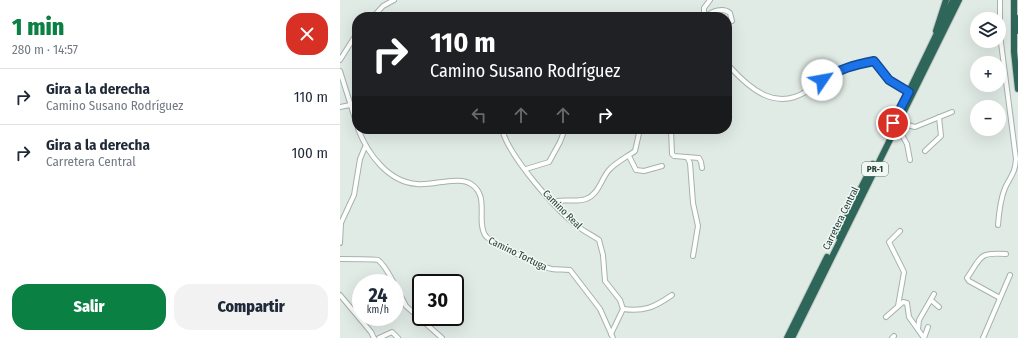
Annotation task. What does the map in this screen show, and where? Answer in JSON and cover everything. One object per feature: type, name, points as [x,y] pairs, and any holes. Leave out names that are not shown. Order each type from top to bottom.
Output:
[{"type":"highway","points":[[936,36],[936,28],[946,0]]},
{"type":"highway","name":"Carretera Central","points":[[787,338],[953,0]]},
{"type":"highway","name":"Carretera Central","points":[[792,338],[959,0]]},
{"type":"highway","points":[[1014,0],[1014,52],[1018,89]]},
{"type":"highway","points":[[1018,18],[1018,31]]},
{"type":"street","points":[[378,12],[383,6],[394,0]]},
{"type":"street","points":[[704,12],[704,8],[710,0]]},
{"type":"street","points":[[998,225],[1000,204],[1006,187],[1015,173],[1016,159],[1000,35],[1000,0]]},
{"type":"street","points":[[712,12],[725,10],[728,12]]},
{"type":"street","points":[[340,60],[352,41]]},
{"type":"street","points":[[732,69],[752,89],[774,99],[784,100],[806,92],[836,71],[852,65],[874,61],[889,80],[909,92]]},
{"type":"street","points":[[340,71],[352,111]]},
{"type":"street","points":[[340,107],[350,105]]},
{"type":"street","points":[[904,124],[915,127],[952,112]]},
{"type":"street","points":[[903,114],[904,124],[902,135],[907,144],[910,160]]},
{"type":"street","points":[[925,151],[941,136],[939,117]]},
{"type":"street","name":"Camino Tortuga","points":[[360,134],[366,147],[387,172],[403,181],[418,184],[459,180],[471,184],[478,191],[481,201],[483,212],[481,227],[485,236],[499,246],[551,269],[570,270],[600,309],[612,336]]},
{"type":"street","name":"Camino Real","points":[[504,134],[513,152],[552,202],[576,226],[599,240],[603,255],[606,281],[620,300],[622,309]]},
{"type":"street","points":[[526,169],[549,162],[563,134]]},
{"type":"street","points":[[552,202],[557,200],[578,201],[591,196],[597,191],[610,169],[635,151],[639,134]]},
{"type":"street","points":[[671,134],[670,147],[674,156],[699,158],[702,168]]},
{"type":"street","points":[[340,243],[342,222],[354,195],[360,159],[366,147]]},
{"type":"street","points":[[629,156],[636,170],[644,171],[662,166]]},
{"type":"street","points":[[687,157],[690,163],[692,203],[698,226],[693,256]]},
{"type":"street","points":[[898,306],[904,272],[890,242],[900,232]]},
{"type":"street","points":[[1000,298],[969,281],[968,278],[983,254],[1006,254]]},
{"type":"street","points":[[340,259],[379,260],[388,274]]},
{"type":"street","points":[[983,338],[1010,276]]},
{"type":"street","points":[[612,336],[622,309],[634,311],[657,306],[672,294]]},
{"type":"street","points":[[918,330],[919,320],[932,300],[934,294]]},
{"type":"street","points":[[340,295],[371,332],[374,338]]},
{"type":"street","points":[[932,300],[939,307]]},
{"type":"street","points":[[404,302],[406,306],[442,338]]},
{"type":"street","points":[[886,317],[898,306],[904,302],[907,303],[909,317],[924,338]]},
{"type":"street","points":[[924,338],[928,327]]},
{"type":"street","points":[[379,338],[392,332],[398,338]]},
{"type":"route","points":[[822,80],[836,71],[852,65],[874,61],[889,80],[909,92],[893,123]]}]
